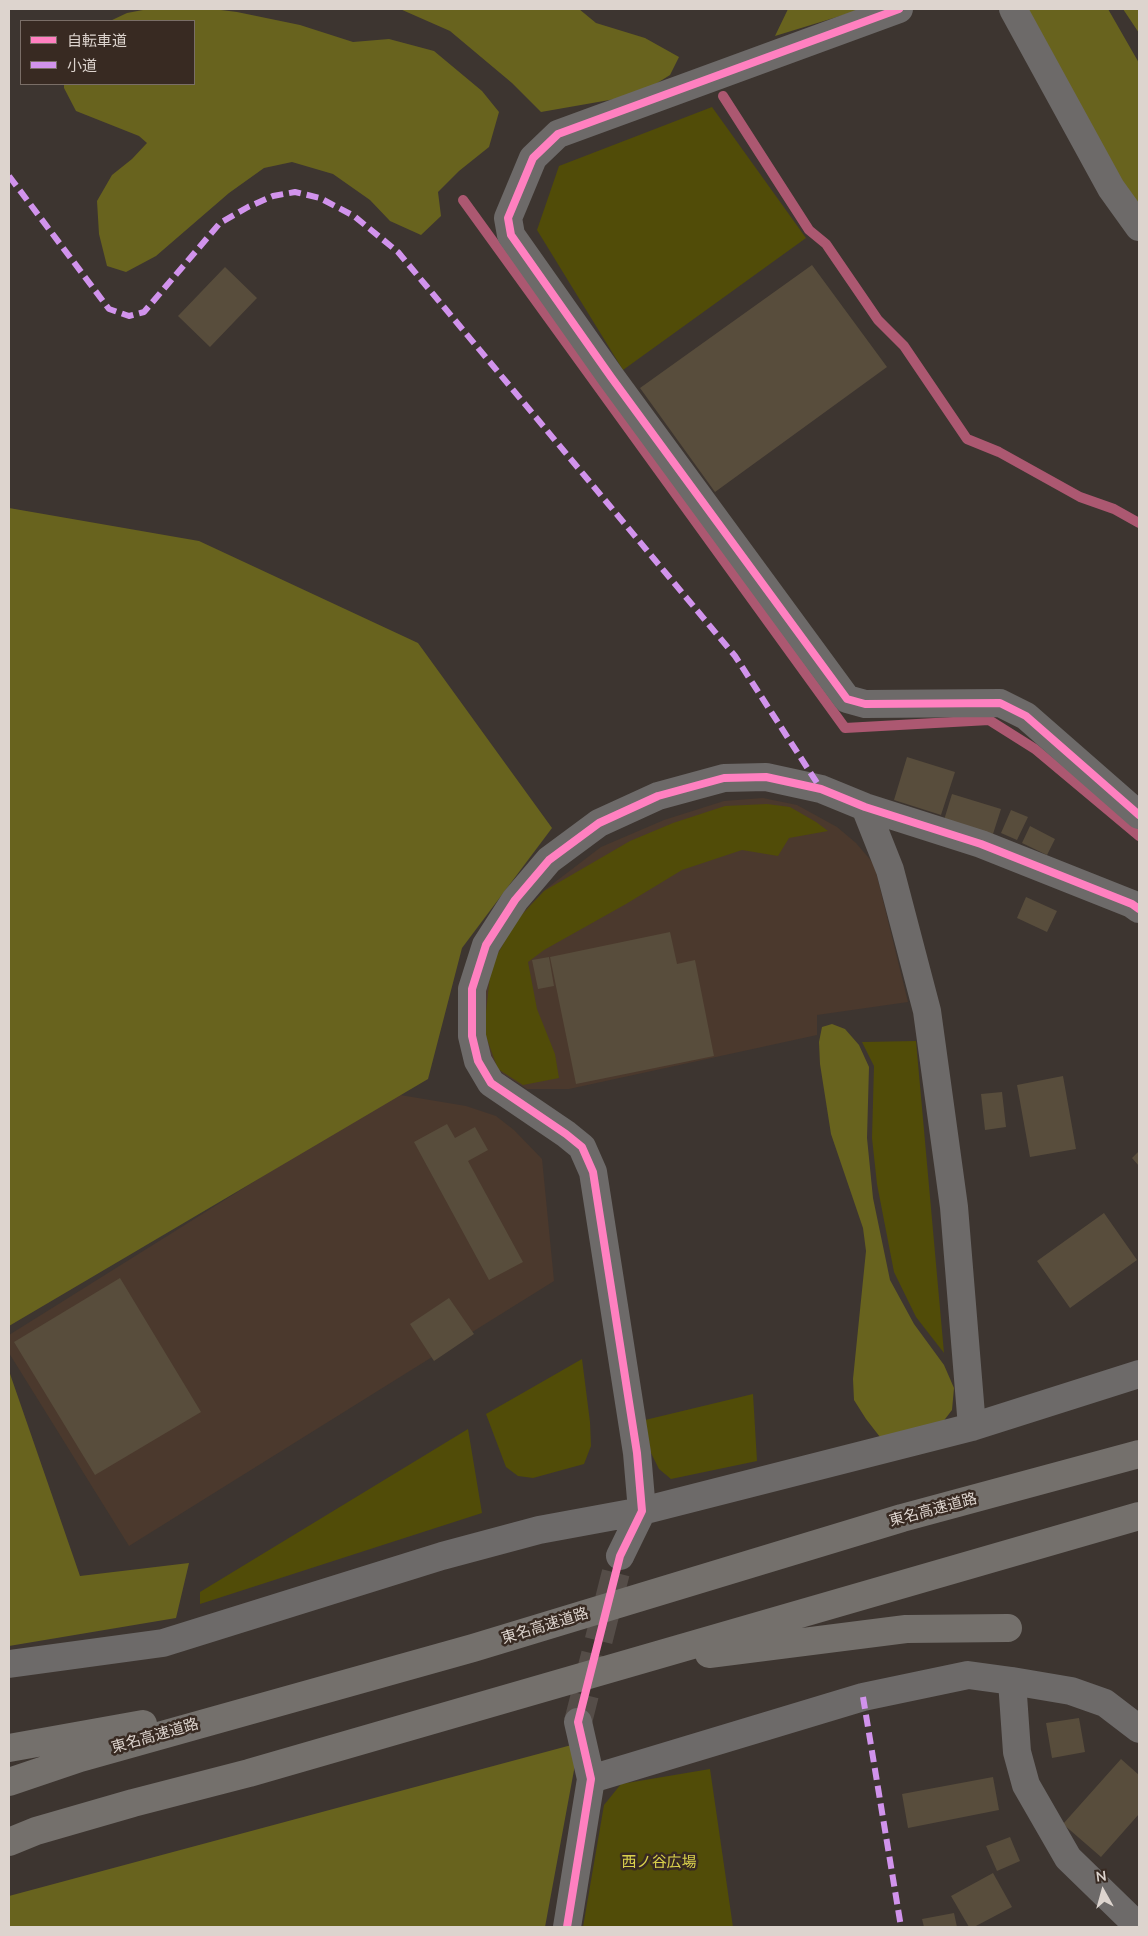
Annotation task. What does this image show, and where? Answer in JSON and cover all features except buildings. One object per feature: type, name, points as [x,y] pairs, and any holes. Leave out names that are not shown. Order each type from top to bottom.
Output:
[{"type":"highway","name":"東名高速道路","points":[[9,1782],[80,1758],[473,1648],[902,1518],[1139,1454]]},
{"type":"highway","points":[[9,1842],[36,1831],[249,1773],[1139,1516]]},
{"type":"highway","points":[[624,1664],[906,1629],[1008,1628]]},
{"type":"highway","points":[[9,1748],[294,1698]]},
{"type":"street","points":[[899,9],[558,134],[534,158],[508,218],[511,236],[610,378],[847,699],[865,704],[1000,703],[1026,716],[1139,815]]},
{"type":"street","points":[[1013,9],[1111,188],[1139,227]]},
{"type":"street","points":[[620,1556],[642,1511],[637,1453],[593,1172],[582,1147],[566,1134],[490,1083],[478,1061],[472,1036],[472,989],[486,945],[515,900],[550,860],[607,819],[658,796],[724,778],[766,777],[821,789],[865,807],[981,844],[1132,904],[1139,909]]},
{"type":"street","points":[[865,807],[890,870],[927,1011],[954,1207],[972,1427]]},
{"type":"street","points":[[9,1664],[163,1643],[442,1556],[539,1530],[642,1511],[972,1427],[1139,1374]]},
{"type":"street","points":[[591,1779],[863,1697],[968,1675],[1071,1691],[1105,1703],[1139,1729]]},
{"type":"street","points":[[1012,1681],[1017,1752],[1026,1785],[1068,1858],[1139,1927]]},
{"type":"street","points":[[567,1927],[591,1779],[578,1722]]},
{"type":"shaded area","points":[[148,9],[213,9],[300,25],[353,42],[389,39],[434,51],[482,91],[499,112],[489,147],[459,171],[438,192],[441,216],[421,235],[390,221],[370,200],[333,174],[292,162],[264,168],[229,193],[156,256],[126,272],[107,266],[99,234],[97,201],[112,175],[132,159],[147,143],[139,136],[76,111],[64,85],[195,85],[195,20],[112,20],[127,13]]},
{"type":"shaded area","points":[[400,9],[579,9],[596,23],[645,38],[679,57],[670,75],[638,95],[541,112],[512,83],[450,31]]},
{"type":"shaded area","points":[[788,9],[863,9],[775,36]]},
{"type":"shaded area","points":[[1017,9],[1108,9],[1139,63],[1139,219]]},
{"type":"shaded area","points":[[1123,9],[1139,9],[1139,33]]},
{"type":"shaded area","points":[[9,508],[199,541],[418,643],[552,828],[462,948],[428,1079],[9,1326]]},
{"type":"shaded area","points":[[763,798],[797,805],[837,827],[856,843],[874,864],[908,1002],[817,1015],[817,1035],[569,1089],[527,1089],[502,1073],[490,1058],[484,1040],[486,985],[494,958],[515,920],[546,889],[601,847],[664,820],[724,801]]},
{"type":"shaded area","points":[[832,1024],[845,1029],[859,1045],[869,1067],[867,1138],[873,1198],[890,1280],[914,1324],[944,1365],[954,1388],[952,1410],[942,1423],[880,1437],[854,1400],[853,1379],[866,1251],[863,1228],[831,1134],[820,1064],[819,1042],[822,1027]]},
{"type":"shaded area","points":[[394,1094],[466,1106],[496,1116],[514,1130],[542,1159],[554,1281],[129,1546],[9,1353],[9,1335]]},
{"type":"shaded area","points":[[9,1371],[80,1576],[189,1563],[176,1618],[9,1646]]},
{"type":"shaded area","points":[[579,1743],[545,1927],[9,1927],[9,1896]]},
{"type":"green space","points":[[712,107],[806,238],[623,370],[537,230],[559,166]]},
{"type":"green space","points":[[767,804],[790,807],[828,831],[789,838],[778,856],[742,850],[682,870],[544,950],[528,962],[537,1009],[555,1054],[559,1078],[523,1085],[498,1069],[484,1031],[491,966],[516,921],[544,891],[630,841],[673,823],[725,806]]},
{"type":"green space","points":[[916,1041],[944,1353],[916,1317],[894,1272],[877,1184],[872,1138],[874,1066],[862,1042]]},
{"type":"green space","points":[[582,1359],[591,1446],[584,1464],[533,1478],[518,1476],[506,1467],[486,1414]]},
{"type":"green space","points":[[753,1394],[757,1461],[671,1479],[659,1469],[651,1453],[645,1420]]},
{"type":"green space","points":[[468,1429],[482,1513],[200,1604],[200,1592]]},
{"type":"green space","name":"西ノ谷広場","points":[[710,1769],[733,1927],[583,1927],[604,1805],[621,1784]]},
{"type":"waterway","points":[[723,96],[809,230],[826,244],[878,320],[904,346],[967,439],[999,452],[1080,497],[1114,509],[1139,523]]},
{"type":"waterway","points":[[463,200],[845,728],[989,720],[1035,749],[1139,836]]},
{"type":"tunnel","points":[[578,1722],[620,1556]]},
{"type":"marked path","points":[[9,176],[109,309],[129,316],[144,312],[220,223],[248,207],[273,196],[295,192],[320,198],[354,216],[398,252],[735,656],[821,789]]},
{"type":"marked path","points":[[863,1697],[901,1927]]},
{"type":"cycle path","points":[[899,9],[558,134],[533,158],[508,218],[511,235],[611,377],[847,699],[865,704],[1000,703],[1026,716],[1139,815]]},
{"type":"cycle path","points":[[567,1927],[591,1779],[578,1722],[620,1556],[642,1511],[637,1453],[593,1172],[582,1147],[491,1083],[478,1061],[472,1036],[472,989],[486,945],[515,900],[549,860],[599,823],[658,796],[724,778],[766,777],[821,789],[865,807],[981,844],[1132,904],[1139,909]]}]
